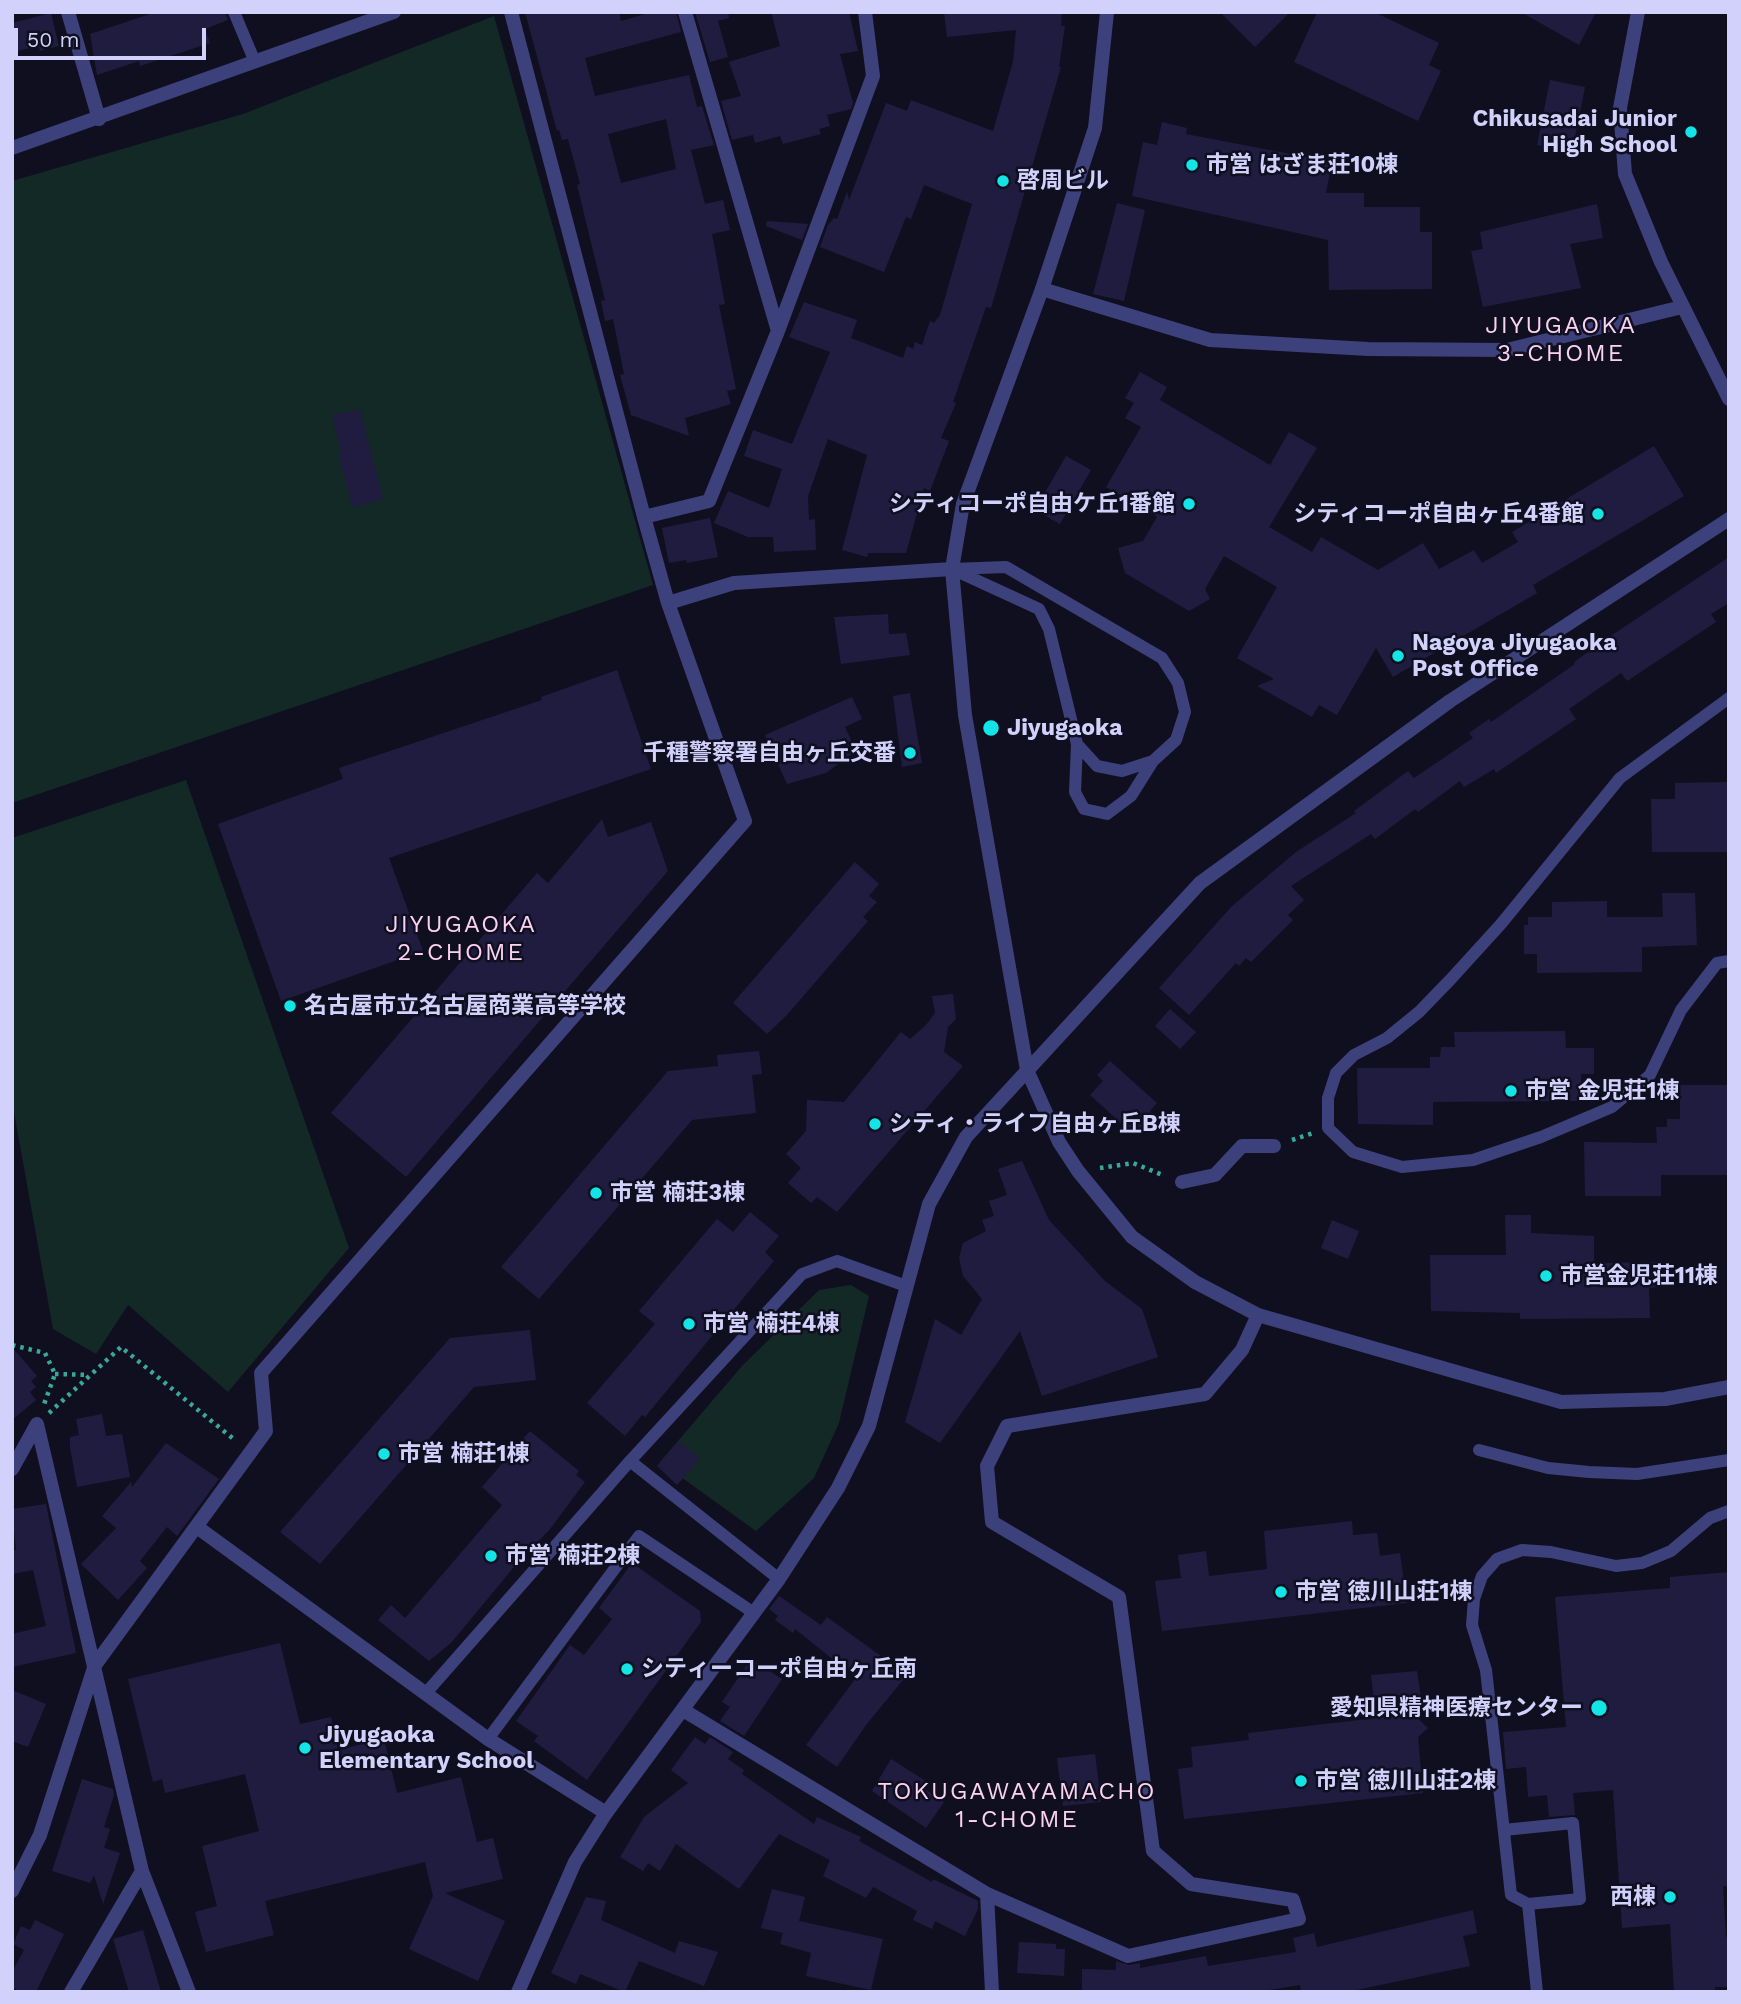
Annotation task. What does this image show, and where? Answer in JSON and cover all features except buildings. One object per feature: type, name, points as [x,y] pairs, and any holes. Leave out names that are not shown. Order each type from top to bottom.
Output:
[{"type":"street","points":[[68,12],[99,119]]},
{"type":"street","points":[[12,148],[394,12]]},
{"type":"street","points":[[12,1891],[40,1835],[95,1665],[266,1432],[261,1374],[745,821],[668,604],[511,12]]},
{"type":"street","points":[[685,12],[778,331]]},
{"type":"street","points":[[643,517],[709,501],[778,331],[873,76],[865,12]]},
{"type":"street","points":[[1107,12],[1096,128],[1042,289],[963,504],[952,569],[965,715],[1027,1069],[1059,1142],[1078,1171],[1132,1237],[1195,1282],[1258,1315],[1561,1402],[1665,1399],[1729,1387]]},
{"type":"street","points":[[1638,12],[1619,108],[1625,174],[1682,307],[1729,399]]},
{"type":"street","points":[[1042,289],[1210,340],[1368,349],[1507,350],[1682,307]]},
{"type":"street","points":[[518,1992],[575,1862],[606,1813],[779,1578],[838,1488],[869,1426],[929,1204],[966,1137],[1200,883],[1450,701],[1729,519]]},
{"type":"street","points":[[668,604],[734,583],[952,569]]},
{"type":"street","points":[[1182,1182],[1215,1175],[1242,1146],[1274,1146]]},
{"type":"street","points":[[683,1710],[987,1894],[1128,1956],[1299,1919],[1293,1900],[1191,1884],[1153,1851],[1119,1597],[992,1522],[987,1466],[1007,1426],[1205,1394],[1242,1350],[1258,1315]]},
{"type":"street","points":[[12,1469],[37,1424]]},
{"type":"street","points":[[37,1424],[142,1871],[189,1992]]},
{"type":"street","points":[[197,1527],[488,1739],[606,1813]]},
{"type":"street","points":[[71,1992],[142,1871]]},
{"type":"street","points":[[987,1894],[992,1992]]},
{"type":"lane","points":[[234,12],[255,62]]},
{"type":"lane","points":[[1006,567],[1162,658],[1178,683],[1185,712],[1176,740],[1153,761],[1131,796],[1107,814],[1084,809],[1076,792],[1077,744],[1049,629],[1039,610],[952,569],[1006,567]]},
{"type":"lane","points":[[1729,698],[1619,778],[1501,924],[1443,988],[1387,1038],[1354,1055],[1336,1073],[1328,1098],[1328,1128],[1353,1152],[1402,1167],[1473,1160],[1541,1137],[1612,1107],[1650,1076],[1681,1010],[1717,963],[1729,961]]},
{"type":"lane","points":[[1077,744],[1097,766],[1122,771],[1153,761]]},
{"type":"lane","points":[[426,1693],[630,1461],[802,1274],[837,1261],[906,1286]]},
{"type":"lane","points":[[1479,1450],[1548,1468],[1637,1474],[1729,1460]]},
{"type":"lane","points":[[630,1461],[779,1578]]},
{"type":"lane","points":[[1504,1830],[1573,1823],[1580,1899],[1528,1904],[1511,1895],[1486,1670],[1472,1625],[1474,1599],[1482,1576],[1497,1559],[1522,1550],[1551,1552],[1616,1566],[1642,1563],[1671,1551],[1710,1518],[1729,1511]]},
{"type":"lane","points":[[488,1739],[639,1536],[754,1613]]},
{"type":"lane","points":[[1528,1904],[1537,1992]]},
{"type":"path","points":[[1274,1146],[1328,1128]]},
{"type":"path","points":[[1078,1171],[1133,1163],[1182,1182]]},
{"type":"path","points":[[12,1345],[44,1353],[55,1374],[37,1424]]},
{"type":"path","points":[[37,1424],[121,1347],[250,1453]]},
{"type":"path","points":[[55,1374],[91,1375]]},
{"type":"green space","points":[[494,16],[653,585],[12,803],[12,181],[243,114]]},
{"type":"green space","points":[[186,780],[349,1248],[228,1392],[128,1305],[96,1354],[53,1329],[12,1101],[12,838]]},
{"type":"green space","points":[[851,1285],[869,1296],[839,1423],[814,1478],[756,1531],[660,1462],[742,1366],[819,1290]]},
{"type":"place","name":"Chikusadai Junior High School","points":[[1691,132]]},
{"type":"place","name":"市営 はざま荘10棟","points":[[1192,165]]},
{"type":"place","name":"啓周ビル","points":[[1003,181]]},
{"type":"place","name":"シティコーポ自由ケ丘1番館","points":[[1189,504]]},
{"type":"place","name":"シティコーポ自由ヶ丘4番館","points":[[1598,514]]},
{"type":"place","name":"Nagoya Jiyugaoka Post Office","points":[[1398,656]]},
{"type":"place","name":"Jiyugaoka","points":[[991,728]]},
{"type":"place","name":"千種警察署自由ヶ丘交番","points":[[910,753]]},
{"type":"place","name":"名古屋市立名古屋商業高等学校","points":[[290,1006]]},
{"type":"place","name":"市営 金児荘1棟","points":[[1511,1091]]},
{"type":"place","name":"シティ・ライフ自由ヶ丘B棟","points":[[875,1124]]},
{"type":"place","name":"市営 楠荘3棟","points":[[596,1193]]},
{"type":"place","name":"市営金児荘11棟","points":[[1546,1276]]},
{"type":"place","name":"市営 楠荘4棟","points":[[689,1324]]},
{"type":"place","name":"市営 楠荘1棟","points":[[384,1454]]},
{"type":"place","name":"市営 楠荘2棟","points":[[491,1556]]},
{"type":"place","name":"市営 徳川山荘1棟","points":[[1281,1592]]},
{"type":"place","name":"シティーコーポ自由ヶ丘南","points":[[627,1669]]},
{"type":"place","name":"愛知県精神医療センター","points":[[1599,1708]]},
{"type":"place","name":"Jiyugaoka Elementary School","points":[[305,1748]]},
{"type":"place","name":"市営 徳川山荘2棟","points":[[1301,1781]]},
{"type":"place","name":"西棟","points":[[1670,1897]]},
{"type":"district","name":"JIYUGAOKA 3-CHOME","points":[[1561,340]]},
{"type":"district","name":"JIYUGAOKA 2-CHOME","points":[[461,939]]},
{"type":"district","name":"TOKUGAWAYAMACHO 1-CHOME","points":[[1017,1806]]}]
